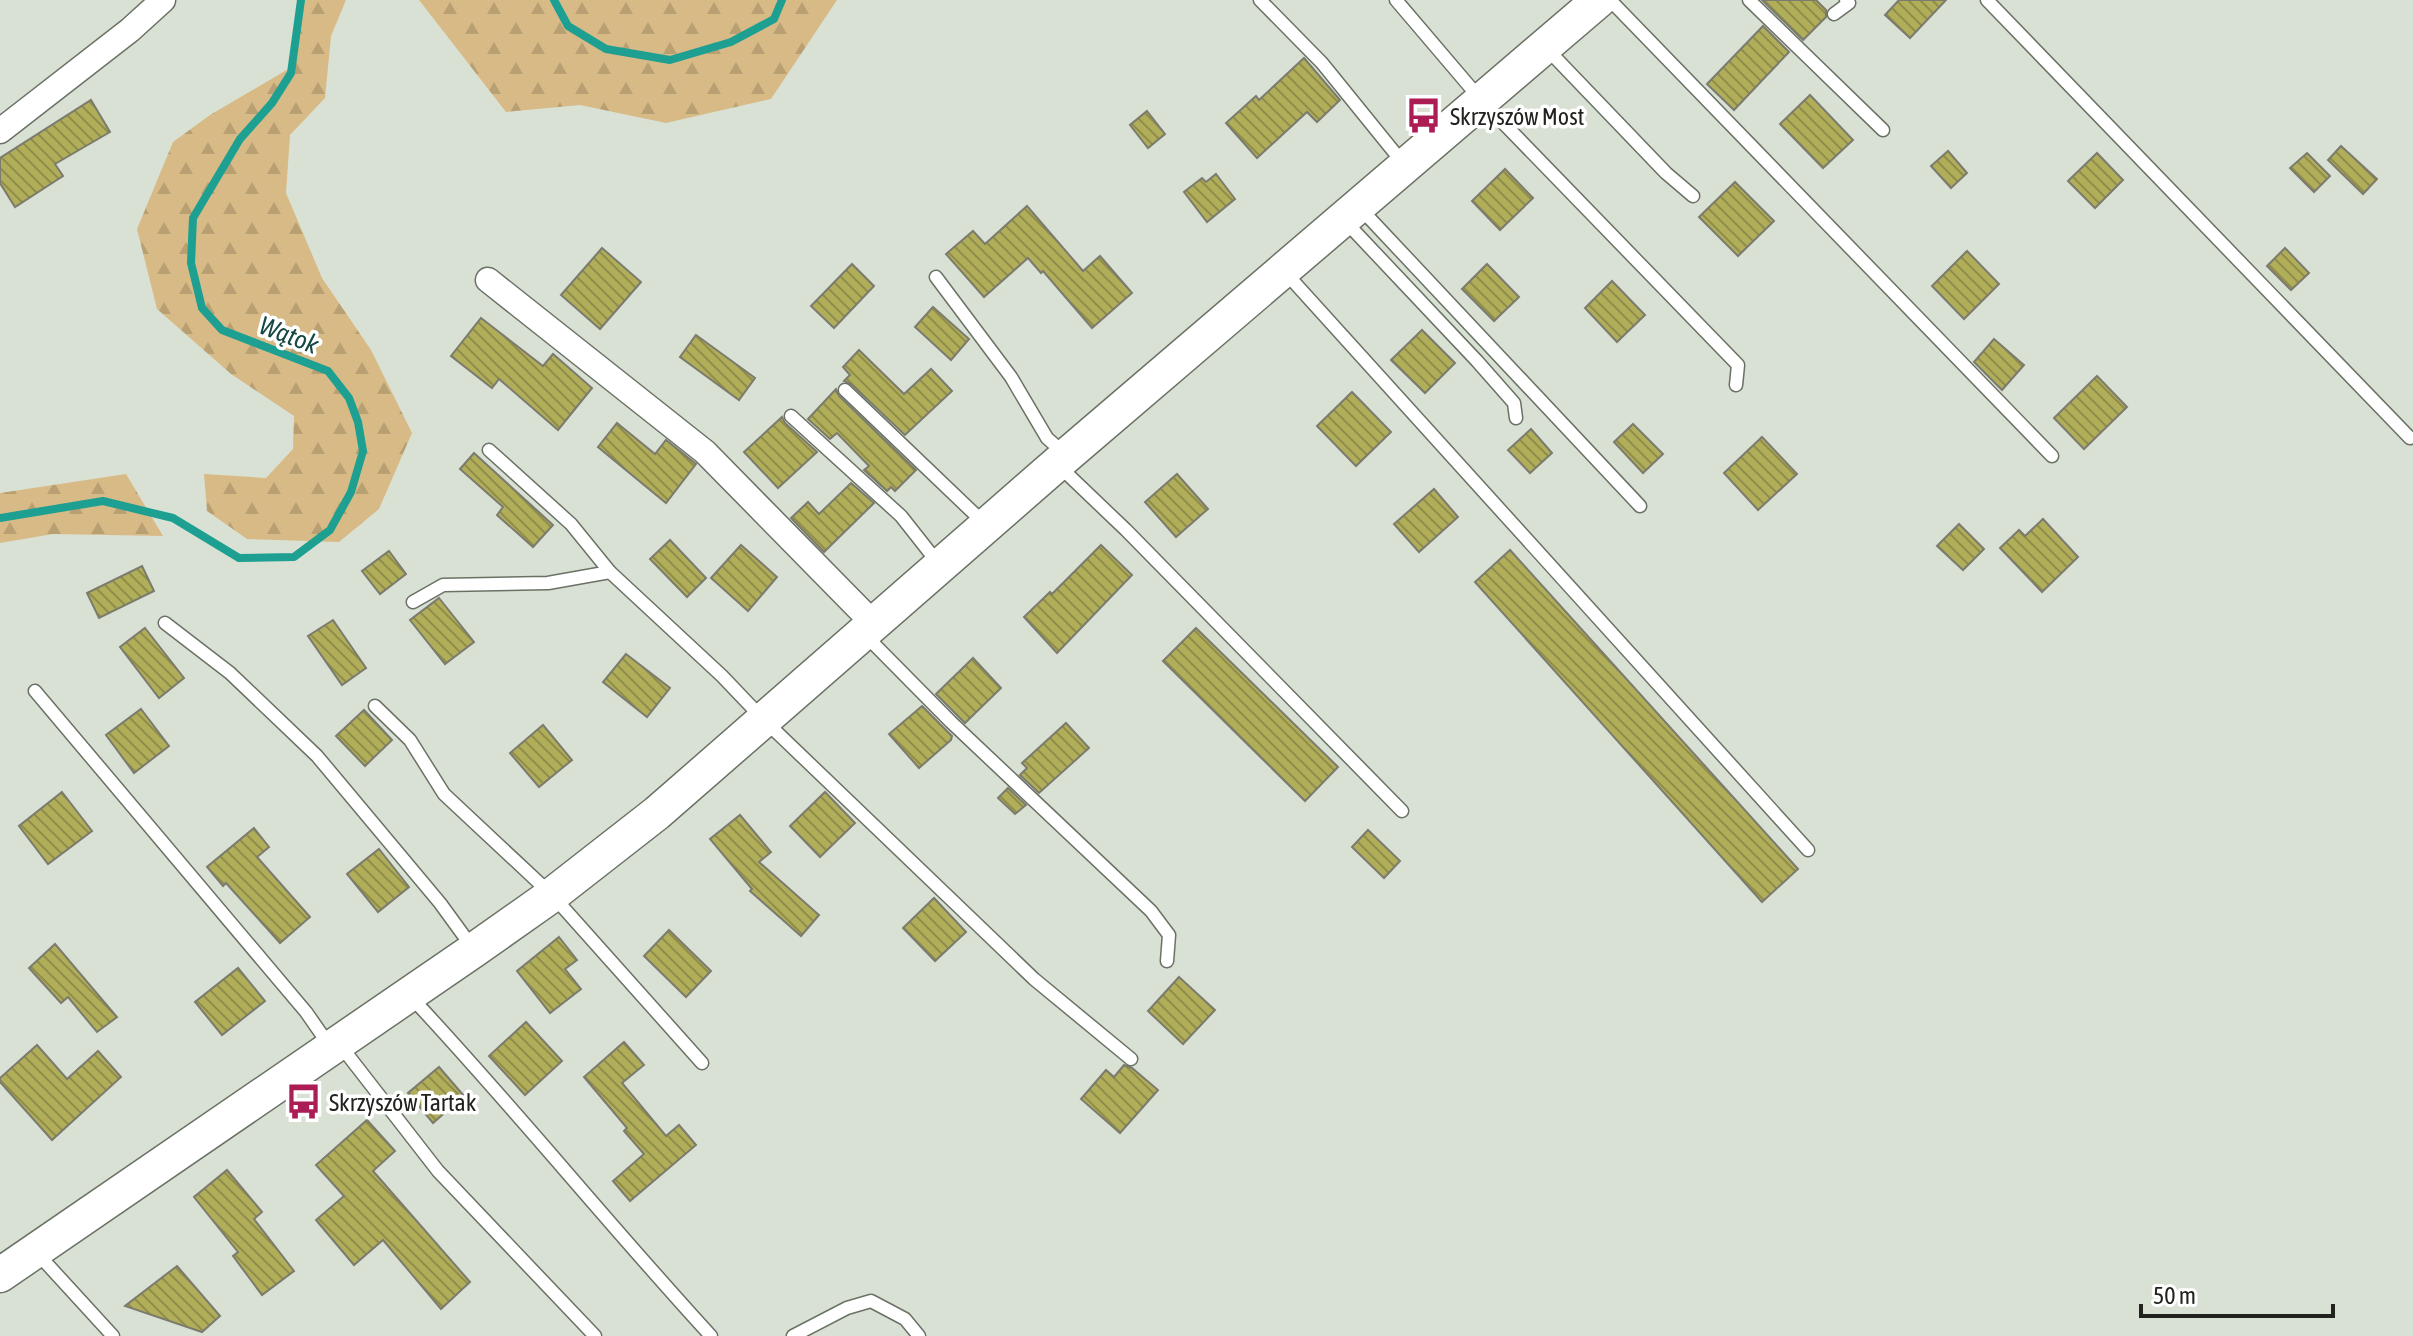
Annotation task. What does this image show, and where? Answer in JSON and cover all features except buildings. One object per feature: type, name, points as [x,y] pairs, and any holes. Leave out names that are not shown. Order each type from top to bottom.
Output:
[{"type":"street","points":[[0,131],[130,30],[163,0]]},
{"type":"street","points":[[0,1275],[474,950],[552,895],[657,813],[1062,460],[1599,0]]},
{"type":"street","points":[[488,280],[705,452],[868,629]]},
{"type":"lane","points":[[1260,0],[1322,63],[1406,167]]},
{"type":"lane","points":[[1396,0],[1482,101],[1738,365],[1736,385]]},
{"type":"lane","points":[[1610,0],[2052,456]]},
{"type":"lane","points":[[1749,0],[1883,130]]},
{"type":"lane","points":[[1834,14],[1849,3],[1846,0]]},
{"type":"lane","points":[[1987,0],[2410,438]]},
{"type":"lane","points":[[1545,46],[1666,173],[1693,196]]},
{"type":"lane","points":[[1352,214],[1514,403],[1516,418]]},
{"type":"lane","points":[[1352,214],[1640,506]]},
{"type":"lane","points":[[1284,271],[1808,850]]},
{"type":"lane","points":[[936,277],[1011,377],[1062,460],[1126,530],[1375,787],[1402,811]]},
{"type":"lane","points":[[845,390],[987,526]]},
{"type":"lane","points":[[791,416],[901,516],[941,566]]},
{"type":"lane","points":[[489,450],[571,524],[610,572],[722,676],[1034,979],[1131,1059]]},
{"type":"lane","points":[[413,602],[443,585],[548,583],[610,572]]},
{"type":"lane","points":[[165,623],[230,673],[317,756],[440,903],[474,950]]},
{"type":"lane","points":[[868,629],[951,722],[1151,911],[1169,935],[1167,961]]},
{"type":"lane","points":[[35,691],[438,1171],[595,1336]]},
{"type":"lane","points":[[375,706],[410,740],[444,794],[552,895],[702,1063]]},
{"type":"lane","points":[[409,995],[481,1071],[623,1240],[711,1336]]},
{"type":"lane","points":[[35,1251],[113,1336]]},
{"type":"lane","points":[[793,1336],[847,1308],[871,1301],[905,1319],[919,1336]]},
{"type":"green space","points":[[302,0],[346,0],[331,36],[325,98],[290,135],[286,193],[322,278],[371,350],[412,433],[379,509],[339,542],[247,539],[207,511],[204,474],[266,478],[293,449],[294,416],[231,374],[157,309],[137,229],[173,142],[210,115],[290,68]]},
{"type":"green space","points":[[419,0],[837,0],[771,99],[666,123],[580,105],[506,112]]},
{"type":"green space","points":[[126,474],[163,536],[53,534],[0,543],[0,493]]},
{"type":"waterway","name":"Wątok","points":[[0,518],[103,501],[173,518],[239,558],[294,557],[330,530],[351,492],[363,451],[358,422],[349,398],[328,371],[222,330],[202,308],[191,263],[193,218],[240,139],[272,103],[291,73],[301,0]]},
{"type":"waterway","name":"Wątok","points":[[554,0],[568,26],[606,49],[670,60],[731,42],[774,19],[782,0]]},
{"type":"place","name":"Skrzyszów Most","points":[[1424,116]]},
{"type":"place","name":"Skrzyszów Tartak","points":[[303,1102]]}]
